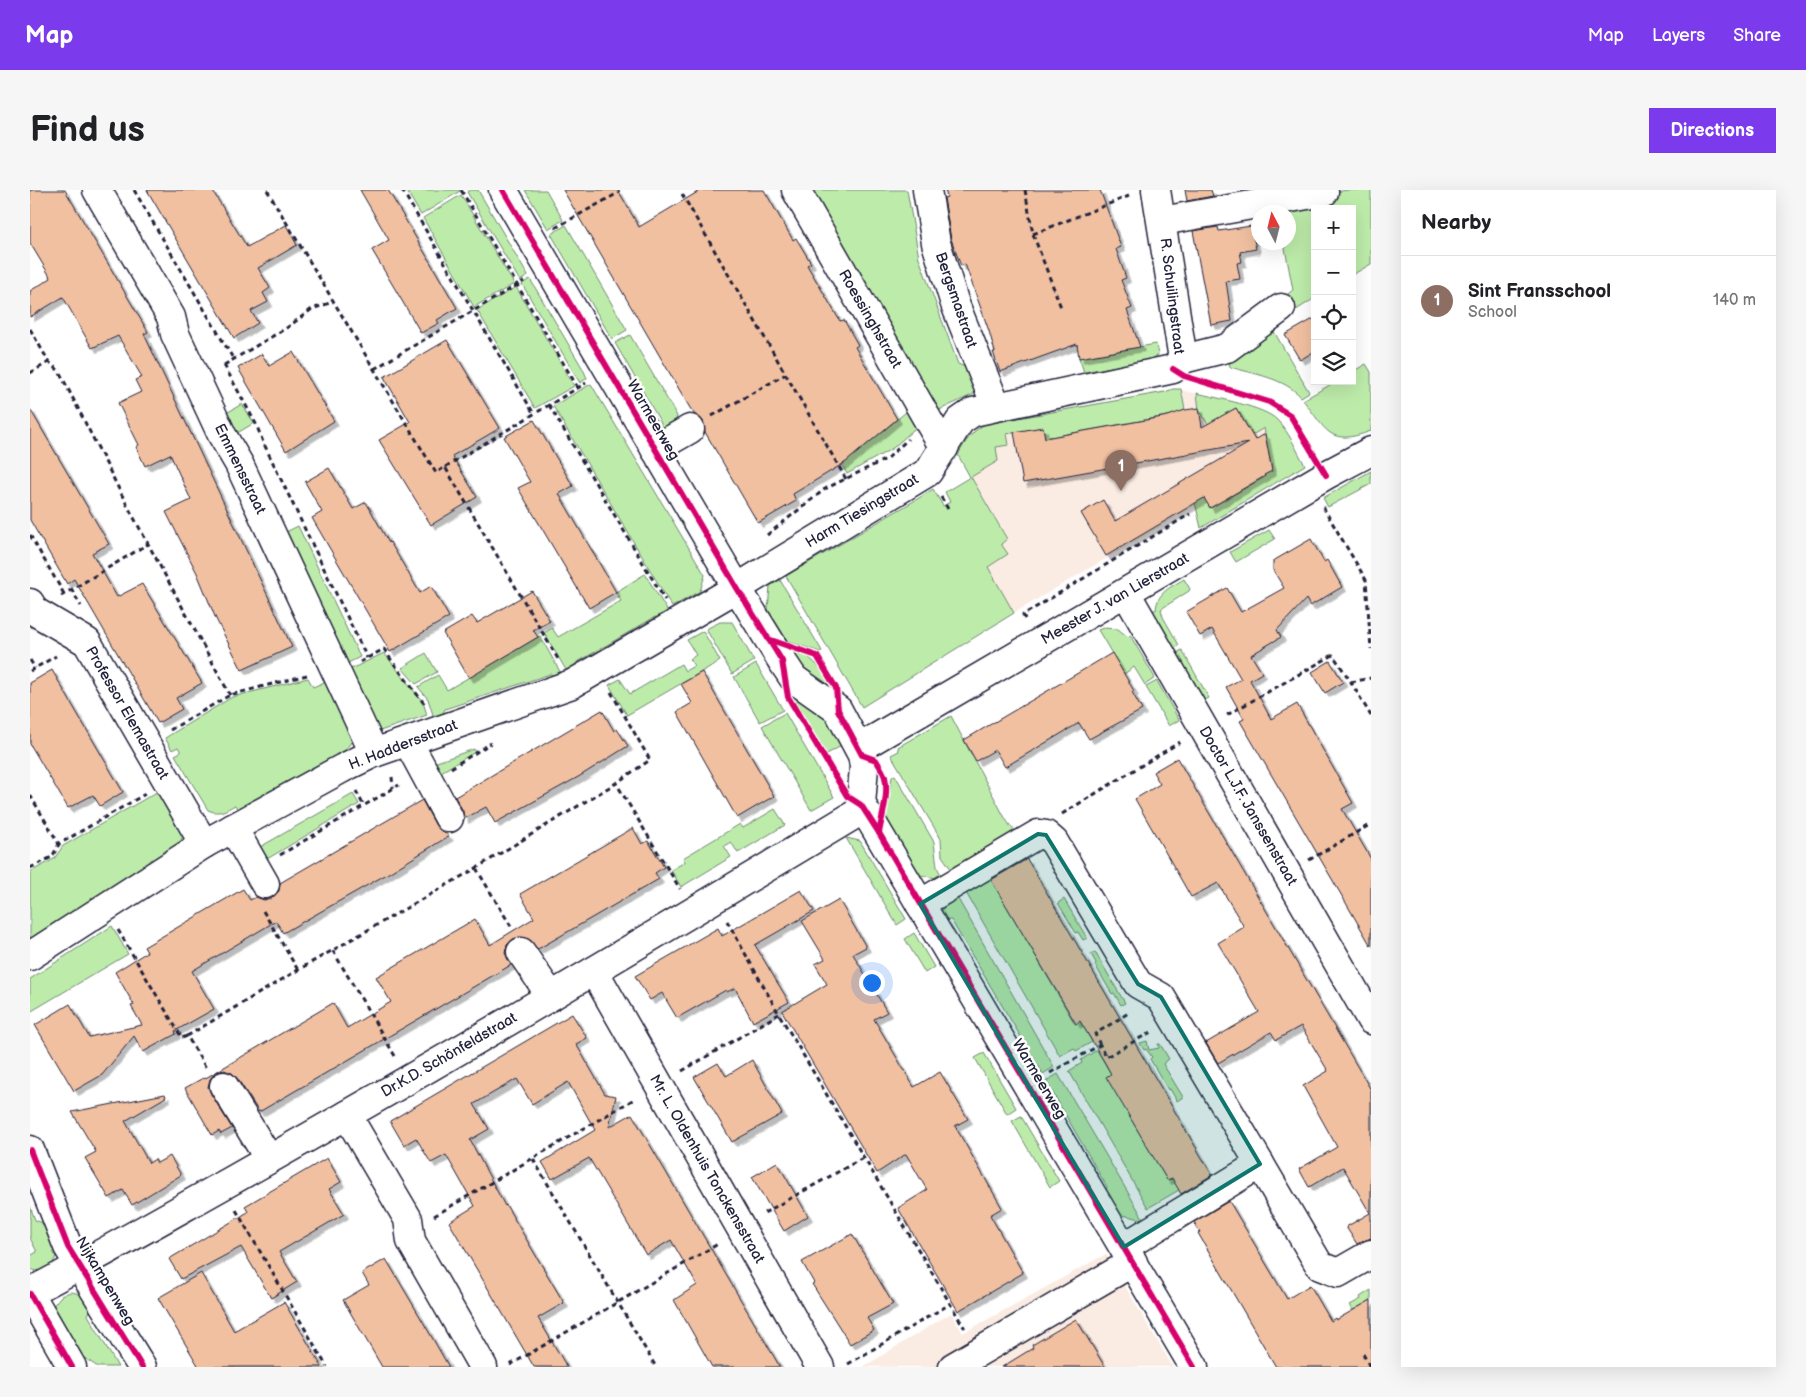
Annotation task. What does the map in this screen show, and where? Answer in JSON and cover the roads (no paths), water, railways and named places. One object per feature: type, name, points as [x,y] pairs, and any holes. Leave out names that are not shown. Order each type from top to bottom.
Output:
[{"type":"street","name":"Emmensstraat","points":[[97,190],[171,317],[175,334],[222,435],[239,464],[374,753]]},
{"type":"street","name":"Warmeerweg","points":[[503,190],[737,588],[794,679],[838,710],[859,748],[864,766],[861,805],[1194,1367]]},
{"type":"street","name":"Roessinghstraat","points":[[796,190],[944,448]]},
{"type":"street","name":"Bergsmastraat","points":[[926,190],[936,243],[955,304],[996,406]]},
{"type":"street","name":"R. Schuilingstraat","points":[[1156,191],[1162,220],[1178,364]]},
{"type":"street","name":"R. Schuilingstraat","points":[[1162,220],[1324,192]]},
{"type":"street","name":"Harm Tiesingstraat","points":[[737,588],[928,472],[960,421],[973,412],[1178,364],[1226,348],[1282,308]]},
{"type":"street","points":[[656,449],[690,429]]},
{"type":"street","name":"Meester J. van Lierstraat","points":[[859,748],[1371,450]]},
{"type":"street","name":"H. Haddersstraat","points":[[30,956],[204,844],[343,768],[374,753],[572,684],[737,588]]},
{"type":"street","name":"Doctor L.J.F. Janssenstraat","points":[[1126,593],[1370,1016]]},
{"type":"street","name":"Professor Elemastraat","points":[[32,607],[87,642],[204,844]]},
{"type":"street","points":[[408,742],[449,818]]},
{"type":"street","name":"Dr.K.D. Schönfeldstraat","points":[[30,1293],[347,1115],[594,971],[864,809]]},
{"type":"street","points":[[233,828],[260,886]]},
{"type":"street","points":[[920,904],[1038,834],[1046,835],[1054,842],[1138,984],[1161,997],[1320,1266],[1338,1273],[1371,1254]]},
{"type":"street","points":[[521,952],[551,996]]},
{"type":"street","name":"Mr. L. Oldenhuis Tonckensstraat","points":[[594,971],[820,1367]]},
{"type":"street","points":[[224,1086],[269,1159]]},
{"type":"street","points":[[347,1115],[408,1219],[411,1241],[483,1367]]},
{"type":"street","name":"Nijkampenweg","points":[[30,1150],[68,1247],[142,1367]]},
{"type":"street","points":[[953,1367],[1128,1254],[1260,1164]]},
{"type":"street","points":[[30,1293],[72,1367]]},
{"type":"place","name":"Sint Fransschool","points":[[1121,491]]}]
